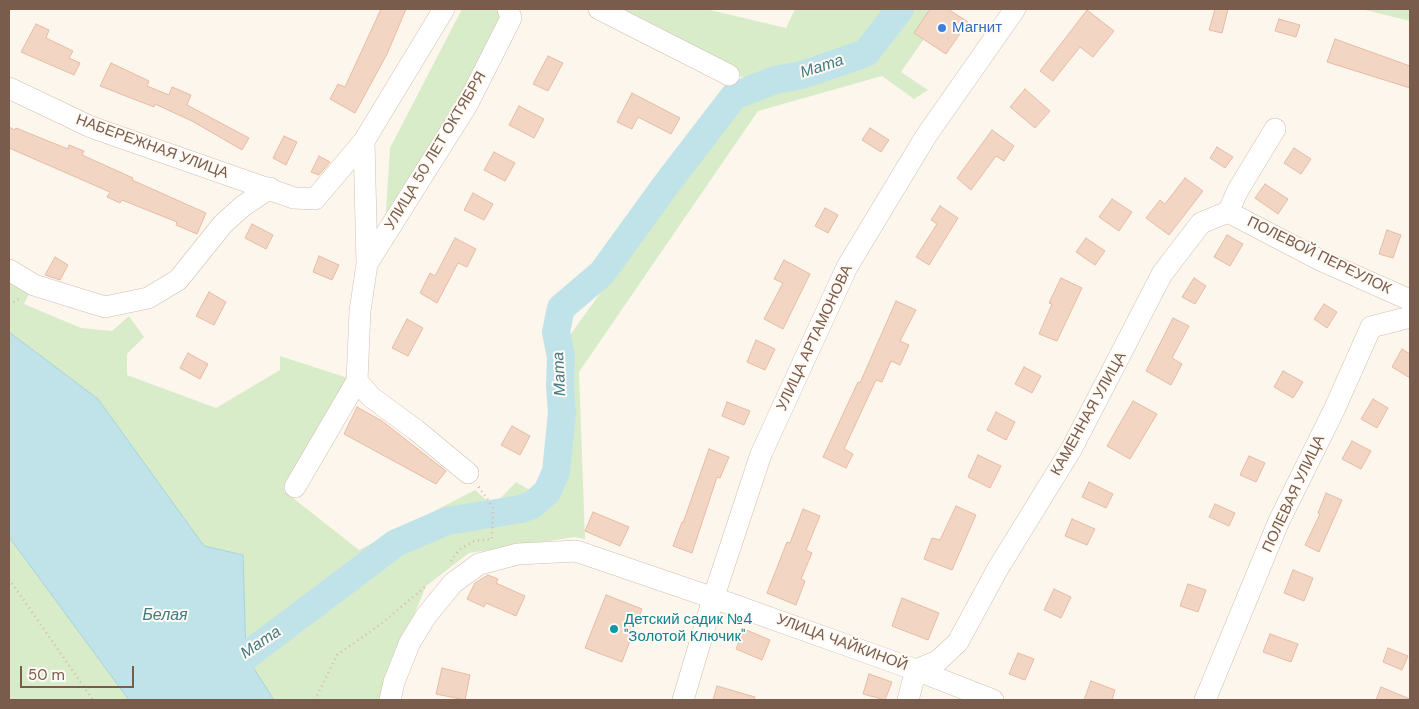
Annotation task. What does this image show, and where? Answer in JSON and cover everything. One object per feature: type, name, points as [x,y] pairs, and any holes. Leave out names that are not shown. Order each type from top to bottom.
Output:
[{"type":"street","points":[[364,141],[444,9]]},
{"type":"street","points":[[599,9],[729,74]]},
{"type":"street","name":"УЛИЦА АРТАМОНОВА","points":[[683,700],[713,599],[761,454],[847,267],[926,136],[1016,9]]},
{"type":"street","name":"УЛИЦА 50 ЛЕТ ОКТЯБРЯ","points":[[368,264],[467,105],[513,12]]},
{"type":"street","name":"НАБЕРЕЖНАЯ УЛИЦА","points":[[9,88],[91,127],[270,188],[294,198],[316,199],[364,141]]},
{"type":"street","points":[[1228,212],[1238,190],[1275,129]]},
{"type":"street","name":"УЛИЦА 50 ЛЕТ ОКТЯБРЯ","points":[[357,381],[360,311],[368,264],[364,141]]},
{"type":"street","points":[[9,270],[34,286],[105,307],[148,298],[178,280],[223,224],[244,206],[270,188]]},
{"type":"street","name":"ПОЛЕВОЙ ПЕРЕУЛОК","points":[[1228,212],[1320,260],[1410,300]]},
{"type":"street","name":"КАМЕННАЯ УЛИЦА","points":[[916,670],[938,661],[958,642],[997,570],[1072,448],[1162,274],[1201,223],[1228,212]]},
{"type":"street","name":"ПОЛЕВАЯ УЛИЦА","points":[[1206,700],[1279,521],[1334,410],[1371,327],[1410,317]]},
{"type":"street","points":[[295,487],[357,381],[371,397],[416,430],[468,474]]},
{"type":"street","name":"УЛИЦА ЧАЙКИНОЙ","points":[[390,700],[394,682],[410,642],[426,616],[453,583],[479,564],[518,554],[576,551],[916,670],[993,700]]},
{"type":"street","points":[[908,700],[916,670]]},
{"type":"path","points":[[468,474],[493,507],[492,539]]},
{"type":"path","points":[[9,579],[93,700]]},
{"type":"path","points":[[315,700],[337,654],[381,624],[411,598]]},
{"type":"green space","points":[[462,9],[504,9],[513,28],[384,243],[390,148]]},
{"type":"green space","points":[[599,9],[706,9],[786,28],[795,9],[930,9],[914,33],[924,39],[901,72],[928,90],[914,99],[882,76],[758,111],[579,372],[585,539],[575,537],[469,553],[426,586],[388,678],[385,700],[274,700],[246,656],[243,555],[204,546],[98,399],[9,332],[9,264],[37,278],[24,304],[81,328],[112,331],[129,316],[144,337],[127,354],[127,375],[216,408],[280,370],[280,356],[354,380],[284,491],[359,550],[475,490],[493,506],[516,482],[538,495],[550,475],[555,356],[737,103],[752,78],[729,75]]},
{"type":"green space","points":[[1361,9],[1410,9],[1410,21]]},
{"type":"green space","points":[[9,537],[129,700],[9,700]]},
{"type":"water","name":"Белая","points":[[9,332],[98,399],[204,546],[243,555],[246,656],[274,700],[129,700],[9,537]]},
{"type":"building","points":[[381,9],[406,9],[387,54],[355,113],[330,99],[338,84],[345,87]]},
{"type":"building","points":[[930,9],[948,9],[968,22],[946,54],[914,33]]},
{"type":"building","points":[[1215,9],[1228,9],[1222,33],[1209,30]]},
{"type":"building","points":[[1087,10],[1114,31],[1093,57],[1080,47],[1053,81],[1040,71]]},
{"type":"building","points":[[1279,19],[1300,25],[1296,37],[1275,31]]},
{"type":"building","points":[[36,24],[49,30],[46,38],[73,51],[69,58],[80,63],[74,75],[21,52]]},
{"type":"building","points":[[1335,39],[1410,66],[1410,88],[1327,62]]},
{"type":"building","points":[[548,56],[563,63],[548,91],[533,84]]},
{"type":"building","points":[[111,63],[149,81],[147,86],[169,95],[172,87],[191,95],[187,105],[249,138],[242,150],[192,121],[155,104],[154,107],[100,86]]},
{"type":"building","points":[[1025,89],[1050,111],[1035,128],[1010,107]]},
{"type":"building","points":[[632,93],[680,118],[671,134],[638,117],[632,129],[617,122]]},
{"type":"building","points":[[519,106],[544,119],[534,138],[509,125]]},
{"type":"building","points":[[9,127],[15,130],[16,128],[68,149],[69,145],[84,151],[82,155],[206,213],[197,234],[176,225],[177,222],[122,200],[120,203],[107,197],[110,192],[9,148]]},
{"type":"building","points":[[870,128],[889,140],[881,152],[862,140]]},
{"type":"building","points":[[992,130],[1014,146],[1004,161],[996,156],[971,190],[957,178]]},
{"type":"building","points":[[284,136],[297,142],[286,165],[273,158]]},
{"type":"building","points":[[1217,147],[1233,157],[1225,168],[1210,158]]},
{"type":"building","points":[[1294,148],[1311,159],[1301,174],[1284,163]]},
{"type":"building","points":[[494,152],[515,163],[505,181],[484,170]]},
{"type":"building","points":[[319,156],[330,162],[319,175],[311,172]]},
{"type":"building","points":[[1185,178],[1203,191],[1169,235],[1146,218],[1160,200],[1165,204]]},
{"type":"building","points":[[1265,184],[1288,199],[1278,214],[1255,198]]},
{"type":"building","points":[[473,193],[493,204],[484,220],[464,210]]},
{"type":"building","points":[[1112,199],[1132,212],[1119,231],[1099,217]]},
{"type":"building","points":[[940,206],[958,218],[929,265],[916,257],[937,224],[931,220]]},
{"type":"building","points":[[825,208],[838,215],[828,233],[815,226]]},
{"type":"building","points":[[252,224],[273,235],[266,249],[245,238]]},
{"type":"building","points":[[1387,230],[1401,235],[1393,258],[1379,254]]},
{"type":"building","points":[[1227,235],[1243,244],[1230,266],[1214,257]]},
{"type":"building","points":[[455,238],[476,249],[467,267],[458,263],[437,303],[420,293],[430,273],[435,276]]},
{"type":"building","points":[[1086,238],[1105,251],[1095,265],[1076,252]]},
{"type":"building","points":[[319,256],[339,265],[332,280],[313,272]]},
{"type":"building","points":[[55,257],[68,265],[60,280],[45,275]]},
{"type":"building","points":[[784,260],[810,274],[783,329],[764,319],[783,283],[774,279]]},
{"type":"building","points":[[1061,278],[1082,288],[1057,341],[1039,334],[1052,304],[1049,303]]},
{"type":"building","points":[[1194,278],[1206,286],[1195,304],[1182,297]]},
{"type":"building","points":[[209,292],[226,302],[214,325],[196,316]]},
{"type":"building","points":[[896,301],[916,310],[900,341],[909,345],[900,365],[891,361],[882,382],[876,380],[844,449],[853,454],[846,468],[823,457],[858,382],[860,383]]},
{"type":"building","points":[[1324,304],[1337,312],[1327,328],[1314,319]]},
{"type":"building","points":[[1173,318],[1189,326],[1172,358],[1182,364],[1171,385],[1146,371]]},
{"type":"building","points":[[407,319],[423,328],[408,356],[392,348]]},
{"type":"building","points":[[756,340],[775,349],[765,370],[747,362]]},
{"type":"building","points":[[1402,349],[1410,354],[1410,378],[1392,367]]},
{"type":"building","points":[[188,353],[208,364],[200,379],[180,368]]},
{"type":"building","points":[[1024,367],[1041,376],[1032,393],[1015,384]]},
{"type":"building","points":[[1283,371],[1303,382],[1293,398],[1274,387]]},
{"type":"building","points":[[1373,399],[1388,408],[1377,428],[1361,419]]},
{"type":"building","points":[[1133,401],[1157,414],[1130,459],[1107,446]]},
{"type":"building","points":[[727,402],[750,411],[744,425],[722,416]]},
{"type":"building","points":[[357,407],[382,421],[446,471],[436,484],[344,434]]},
{"type":"building","points":[[996,412],[1015,422],[1006,440],[987,430]]},
{"type":"building","points":[[512,426],[530,436],[520,455],[501,445]]},
{"type":"building","points":[[1352,441],[1371,451],[1361,469],[1342,459]]},
{"type":"building","points":[[709,449],[729,457],[720,478],[717,477],[692,553],[673,546]]},
{"type":"building","points":[[978,455],[1001,466],[990,488],[968,477]]},
{"type":"building","points":[[1249,456],[1265,463],[1256,482],[1240,475]]},
{"type":"building","points":[[1089,482],[1113,494],[1106,508],[1082,497]]},
{"type":"building","points":[[1326,493],[1342,500],[1319,552],[1305,545],[1320,514],[1318,513]]},
{"type":"building","points":[[1215,504],[1235,513],[1229,526],[1209,517]]},
{"type":"building","points":[[956,506],[976,515],[952,570],[924,559],[932,538],[940,540]]},
{"type":"building","points":[[803,509],[820,516],[806,550],[812,553],[801,579],[805,581],[796,605],[767,593],[787,542],[790,543]]},
{"type":"building","points":[[593,512],[629,527],[620,546],[585,531]]},
{"type":"building","points":[[1072,519],[1095,529],[1087,545],[1065,536]]},
{"type":"building","points":[[1293,570],[1313,578],[1304,601],[1284,593]]},
{"type":"building","points":[[488,575],[498,579],[496,583],[525,596],[516,616],[486,603],[484,607],[467,599],[475,583]]},
{"type":"building","points":[[1188,584],[1206,590],[1198,612],[1180,606]]},
{"type":"building","points":[[1054,589],[1071,597],[1061,618],[1044,610]]},
{"type":"building","name":"Детский садик №4 \"Золотой Ключик\"","points":[[606,595],[642,609],[622,662],[585,648]]},
{"type":"building","points":[[902,598],[939,613],[928,640],[892,626]]},
{"type":"building","points":[[744,629],[770,640],[762,660],[736,649]]},
{"type":"building","points":[[1270,634],[1298,644],[1291,662],[1263,652]]},
{"type":"building","points":[[1388,648],[1408,656],[1402,670],[1383,662]]},
{"type":"building","points":[[1018,653],[1034,659],[1025,680],[1009,674]]},
{"type":"building","points":[[442,668],[470,675],[465,700],[436,694]]},
{"type":"building","points":[[869,674],[892,682],[885,700],[863,694]]},
{"type":"building","points":[[1091,681],[1115,690],[1112,700],[1084,700]]},
{"type":"building","points":[[717,686],[755,697],[754,700],[713,700]]},
{"type":"building","points":[[1381,687],[1410,699],[1410,700],[1376,700]]},
{"type":"waterway","name":"Мата","points":[[212,667],[246,656],[396,543],[447,521],[521,509],[532,505],[547,492],[556,472],[562,413],[560,386],[561,357],[556,332],[561,308],[602,273],[734,96],[775,80],[802,75],[866,53],[900,9]]},
{"type":"place","name":"Магнит","points":[[942,28]]},
{"type":"place","name":"Детский садик №4 \"Золотой Ключик\"","points":[[614,629]]}]
